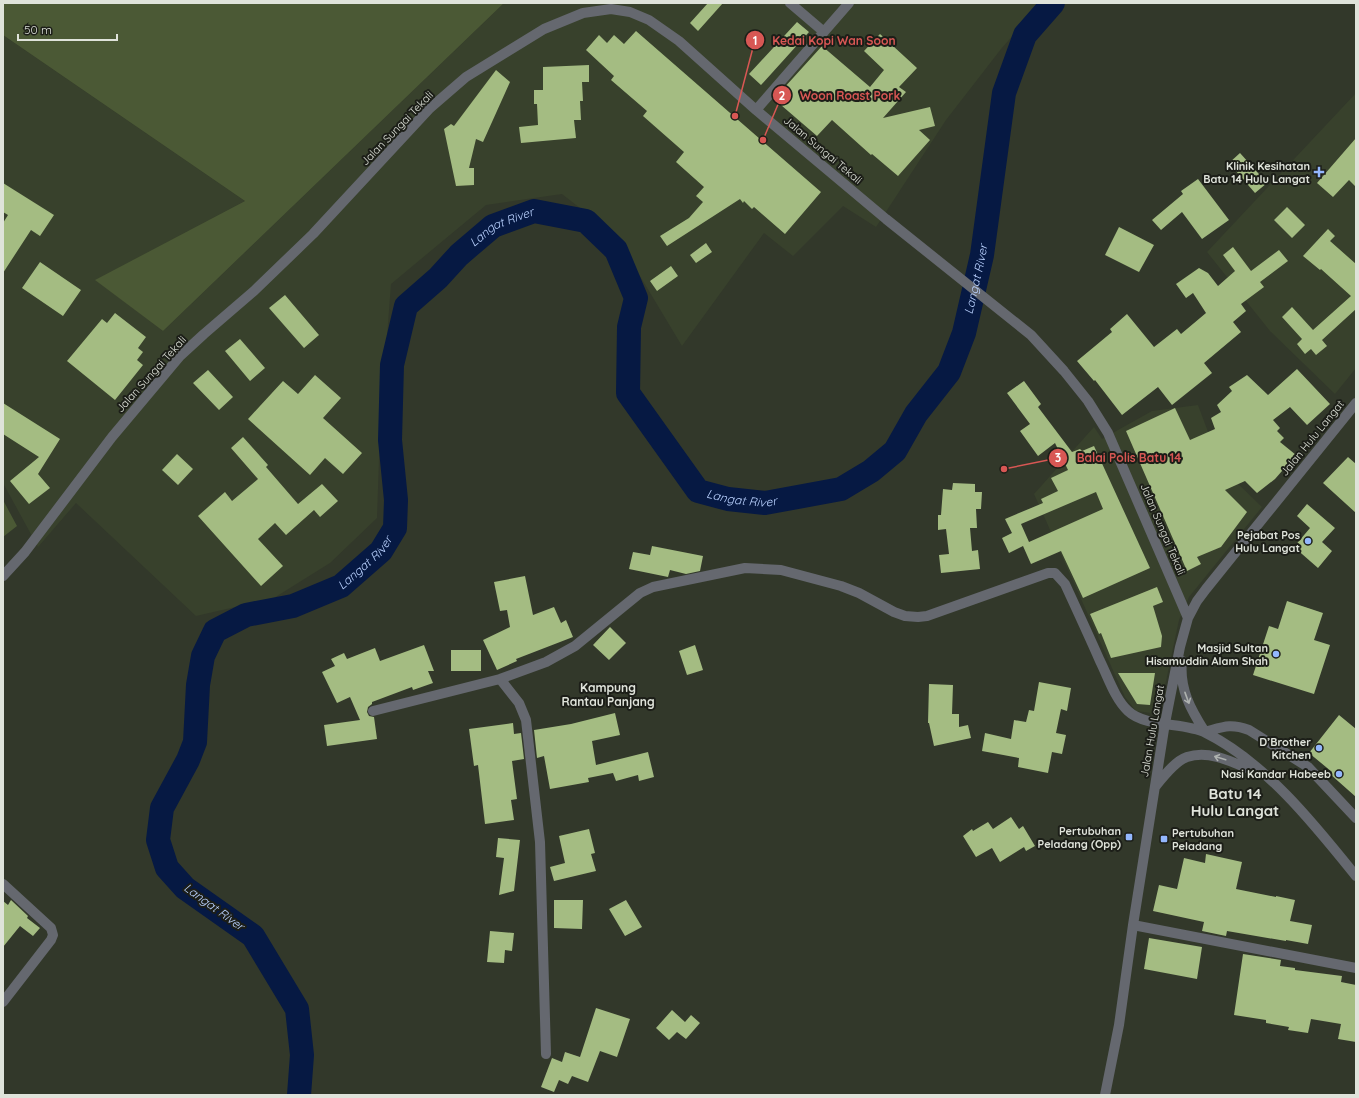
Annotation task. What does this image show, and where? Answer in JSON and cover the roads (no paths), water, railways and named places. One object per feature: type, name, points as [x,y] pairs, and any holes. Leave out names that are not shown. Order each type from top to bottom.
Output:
[{"type":"street","points":[[790,3],[824,32]]},
{"type":"street","points":[[756,110],[849,3]]},
{"type":"street","name":"Jalan Sungai Tekali","points":[[3,576],[25,552],[112,437],[180,356],[254,291],[313,234],[429,109],[466,78],[544,29],[583,13],[611,9],[630,12],[649,20],[679,41],[756,110],[886,219],[1031,335],[1064,371],[1088,401],[1108,434],[1188,618]]},
{"type":"street","name":"Jalan Hulu Langat","points":[[1105,1095],[1119,1025],[1133,925],[1165,723],[1180,647],[1188,618],[1197,600],[1206,588],[1356,404]]},
{"type":"street","points":[[373,710],[500,679],[546,662],[575,646],[640,593],[653,587],[745,568],[781,570],[842,586],[859,593],[894,612],[905,616],[918,617],[927,616],[1055,572],[1065,584],[1119,699],[1129,711],[1141,719],[1205,732],[1231,748],[1269,778],[1306,816],[1356,876]]},
{"type":"street","points":[[1188,618],[1181,671],[1185,697],[1205,732]]},
{"type":"street","points":[[500,679],[519,703],[526,720],[540,842],[546,1054]]},
{"type":"street","points":[[1205,732],[1227,726],[1238,726],[1249,730],[1308,767],[1356,818]]},
{"type":"street","points":[[1155,787],[1172,767],[1186,757],[1202,755],[1218,757],[1269,778]]},
{"type":"street","points":[[3,884],[53,931],[51,940],[3,1002]]},
{"type":"street","points":[[1133,925],[1356,968]]},
{"type":"waterway","name":"Langat River","points":[[299,1095],[302,1055],[297,1009],[253,936],[185,888],[167,868],[158,840],[162,808],[188,760],[195,742],[198,685],[203,656],[215,631],[246,615],[293,606],[341,586],[381,551],[395,528],[396,500],[390,440],[392,365],[406,306],[438,278],[459,255],[493,226],[534,211],[586,221],[616,250],[636,298],[629,327],[628,393],[698,491],[728,499],[765,503],[841,489],[871,471],[895,451],[916,414],[949,372],[964,333],[982,255],[1004,93],[1025,35],[1053,3]]},
{"type":"place","name":"Kedai Kopi Wan Soon","points":[[735,116]]},
{"type":"place","name":"Woon Roast Pork","points":[[763,140]]},
{"type":"place","name":"Klinik Kesihatan Batu 14 Hulu Langat","points":[[1319,172]]},
{"type":"place","name":"Balai Polis Batu 14","points":[[1004,469]]},
{"type":"place","name":"Pejabat Pos Hulu Langat","points":[[1308,541]]},
{"type":"place","name":"Masjid Sultan Hisamuddin Alam Shah","points":[[1276,654]]},
{"type":"place","name":"D’Brother Kitchen","points":[[1319,748]]},
{"type":"place","name":"Nasi Kandar Habeeb","points":[[1339,774]]},
{"type":"place","name":"Pertubuhan Peladang (Opp)","points":[[1129,837]]},
{"type":"place","name":"Pertubuhan Peladang","points":[[1164,839]]},
{"type":"district","name":"Kampung Rantau Panjang","points":[[608,695]]},
{"type":"district","name":"Batu 14 Hulu Langat","points":[[1235,802]]}]
